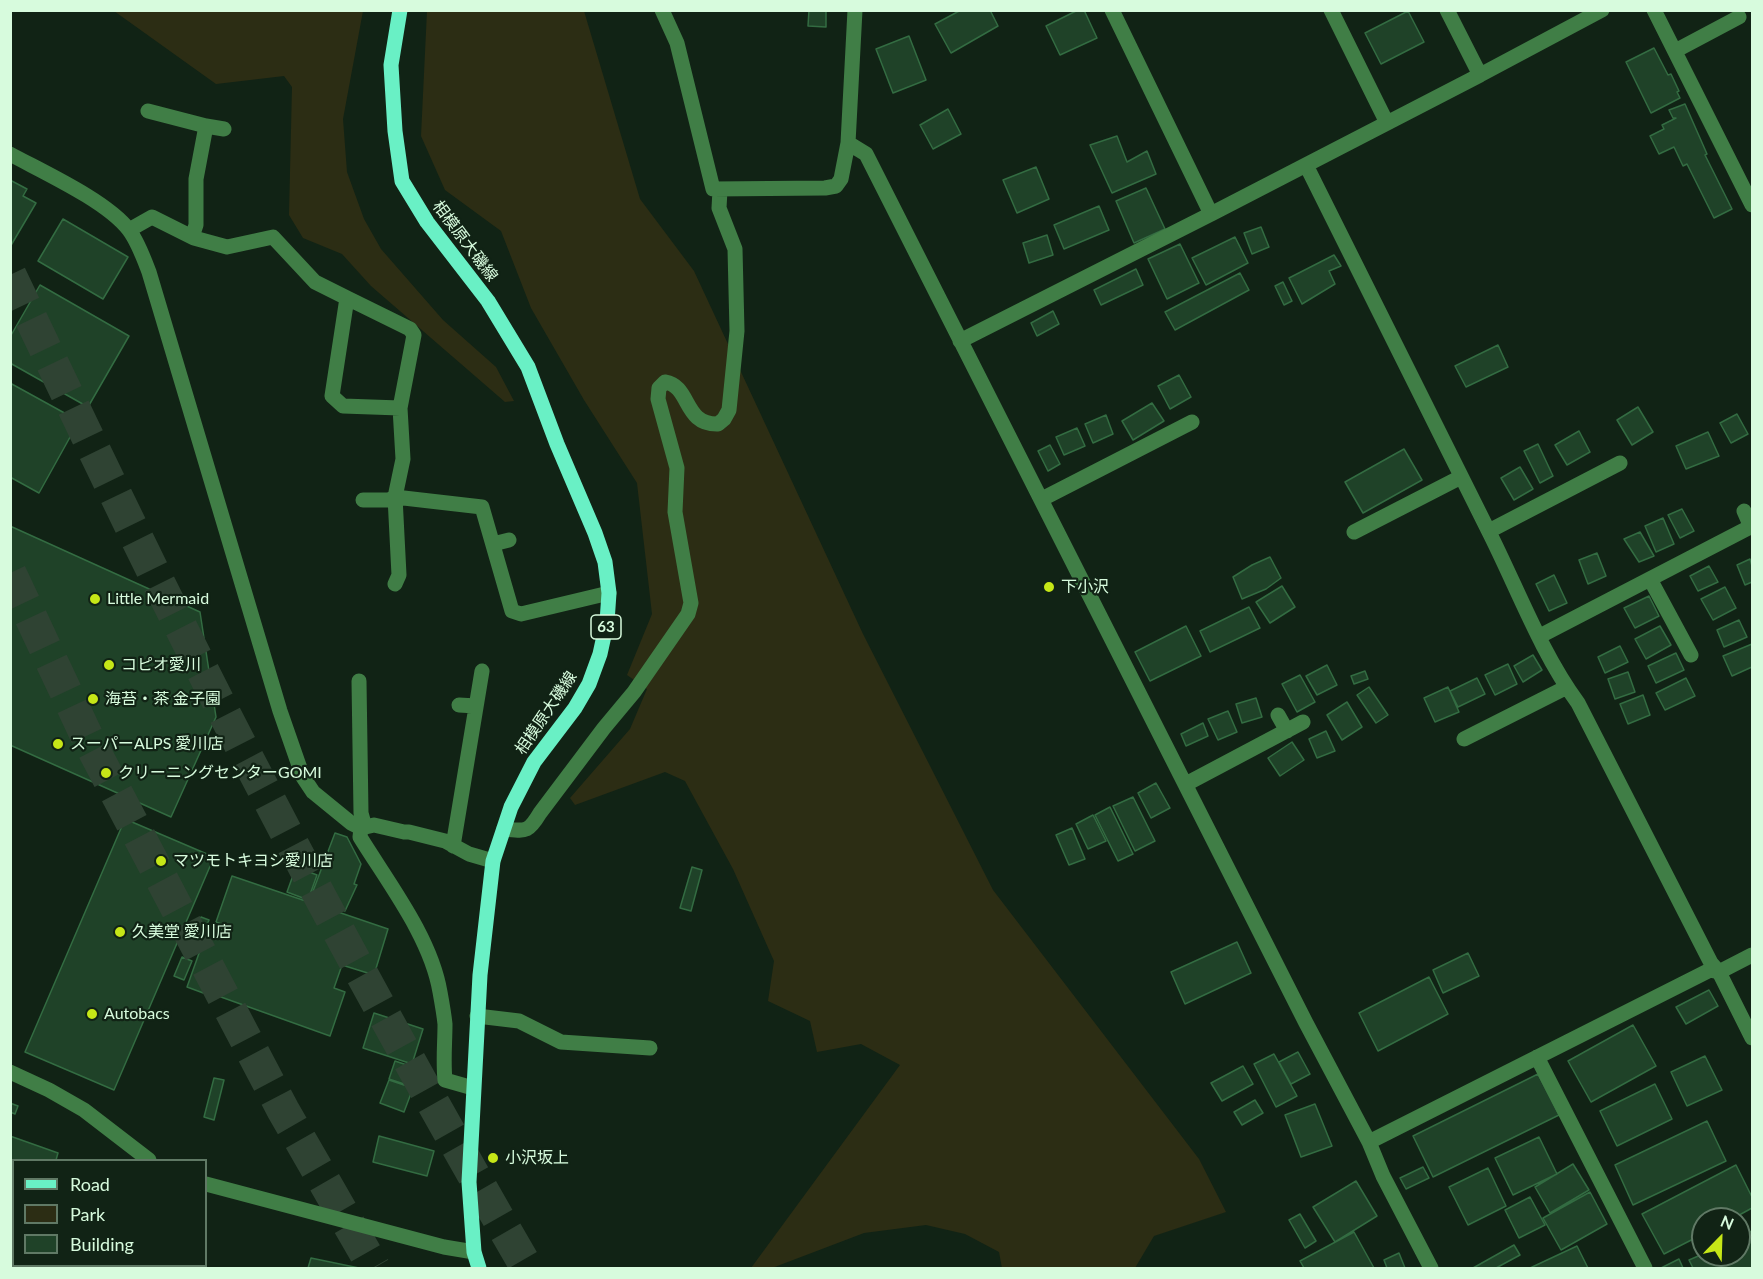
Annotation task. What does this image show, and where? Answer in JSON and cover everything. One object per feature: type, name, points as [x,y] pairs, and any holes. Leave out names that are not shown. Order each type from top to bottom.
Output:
[{"type":"main road","name":"相模原大磯線","points":[[400,10],[391,65],[395,131],[402,181],[427,222],[488,301],[528,367],[557,444],[595,533],[605,562],[609,593],[607,622],[600,654],[589,684],[575,708],[534,762],[511,807],[493,861],[480,975],[469,1182],[474,1252],[478,1269]]},
{"type":"street","points":[[662,10],[677,43],[714,189],[720,190],[836,186],[841,179],[848,144],[855,10]]},
{"type":"street","points":[[1112,10],[1211,214]]},
{"type":"street","points":[[1330,10],[1387,123]]},
{"type":"street","points":[[1448,10],[1480,75]]},
{"type":"street","points":[[960,341],[1211,214],[1602,10]]},
{"type":"street","points":[[1654,10],[1752,205]]},
{"type":"street","points":[[1675,51],[1739,17]]},
{"type":"street","points":[[148,111],[224,129]]},
{"type":"street","points":[[192,237],[196,225],[196,180],[206,126]]},
{"type":"street","points":[[848,144],[866,154],[1306,1023],[1369,1142],[1383,1176],[1431,1269]]},
{"type":"street","points":[[10,154],[105,208],[129,230],[149,272],[280,711],[303,777],[313,792],[351,823],[363,827],[374,825],[445,841],[469,854],[493,861]]},
{"type":"street","points":[[1306,165],[1539,636],[1578,703],[1711,963],[1719,972],[1752,1038]]},
{"type":"street","points":[[504,829],[525,831],[532,827],[604,728],[634,692],[688,614],[691,603],[675,512],[677,468],[658,399],[659,388],[665,382],[672,383],[678,387],[695,417],[703,422],[718,424],[729,410],[737,331],[735,249],[718,208],[720,190]]},
{"type":"street","points":[[129,230],[152,217],[192,237],[227,247],[273,237],[315,282],[410,329],[414,335],[400,408],[403,459],[395,497],[399,575],[395,584]]},
{"type":"street","points":[[347,298],[332,396],[343,406],[400,408]]},
{"type":"street","points":[[1042,499],[1192,422]]},
{"type":"street","points":[[1117,443],[1124,457]]},
{"type":"street","points":[[1588,461],[1597,475]]},
{"type":"street","points":[[1489,531],[1620,463]]},
{"type":"street","points":[[1354,532],[1461,477]]},
{"type":"street","points":[[363,500],[389,500],[395,497],[482,507],[512,611],[521,614],[609,593]]},
{"type":"street","points":[[1539,636],[1752,527],[1744,511]]},
{"type":"street","points":[[493,544],[509,540]]},
{"type":"street","points":[[1650,579],[1690,655]]},
{"type":"street","points":[[453,846],[482,671]]},
{"type":"street","points":[[358,681],[363,827],[360,837],[416,928],[431,958],[440,990],[445,1023],[443,1063],[446,1080],[473,1088]]},
{"type":"street","points":[[1464,739],[1567,687]]},
{"type":"street","points":[[459,705],[476,706]]},
{"type":"street","points":[[1278,716],[1287,731]]},
{"type":"street","points":[[1186,784],[1303,722]]},
{"type":"street","points":[[1369,1142],[1710,970],[1719,972],[1752,955]]},
{"type":"street","points":[[477,1016],[519,1021],[561,1042],[650,1048]]},
{"type":"street","points":[[1537,1057],[1645,1269]]},
{"type":"street","points":[[10,1072],[49,1090],[84,1110],[145,1159]]},
{"type":"street","points":[[207,1184],[444,1247],[474,1252]]},
{"type":"green space","points":[[114,11],[363,11],[343,119],[347,172],[364,219],[381,249],[443,320],[496,367],[514,401],[505,402],[371,286],[342,254],[303,238],[289,215],[292,87],[284,76],[216,84]]},
{"type":"green space","points":[[427,11],[584,11],[640,199],[694,271],[863,634],[993,890],[1199,1159],[1226,1212],[1154,1236],[1135,1268],[1002,1268],[999,1252],[965,1234],[926,1225],[864,1233],[772,1268],[751,1268],[900,1065],[861,1044],[817,1052],[810,1021],[768,1001],[774,961],[733,869],[685,781],[665,772],[575,805],[570,798],[630,729],[647,689],[627,675],[652,614],[637,483],[584,400],[531,308],[501,231],[445,190],[421,136]]},
{"type":"building","points":[[809,10],[826,10],[826,27],[808,26]]},
{"type":"building","points":[[961,10],[990,10],[998,26],[951,53],[935,24]]},
{"type":"building","points":[[1078,10],[1084,10],[1097,38],[1060,55],[1046,26]]},
{"type":"building","points":[[1408,11],[1424,42],[1381,64],[1365,33]]},
{"type":"building","points":[[909,36],[926,80],[893,93],[876,49]]},
{"type":"building","points":[[1654,48],[1668,75],[1671,74],[1680,98],[1651,113],[1626,62]]},
{"type":"building","points":[[1685,104],[1707,154],[1705,155],[1732,209],[1714,218],[1687,164],[1683,166],[1674,147],[1659,154],[1650,136],[1664,129],[1662,125],[1676,118],[1673,118],[1669,110]]},
{"type":"building","points":[[948,109],[961,134],[933,149],[920,125]]},
{"type":"building","points":[[1117,136],[1127,162],[1147,151],[1156,174],[1112,193],[1090,145]]},
{"type":"building","points":[[1036,167],[1049,199],[1017,213],[1003,180]]},
{"type":"building","points":[[10,180],[27,189],[23,196],[36,203],[10,247]]},
{"type":"building","points":[[1146,188],[1165,229],[1134,243],[1116,201]]},
{"type":"building","points":[[1099,206],[1109,230],[1064,249],[1054,225]]},
{"type":"building","points":[[63,219],[128,257],[103,299],[38,261]]},
{"type":"building","points":[[1261,227],[1269,247],[1252,254],[1244,233]]},
{"type":"building","points":[[1047,235],[1053,255],[1029,263],[1023,243]]},
{"type":"building","points":[[1235,237],[1248,263],[1206,285],[1192,258]]},
{"type":"building","points":[[1180,244],[1199,283],[1167,299],[1148,259]]},
{"type":"building","points":[[1334,255],[1341,266],[1329,271],[1335,284],[1302,304],[1289,278]]},
{"type":"building","points":[[1136,269],[1143,285],[1101,305],[1094,290]]},
{"type":"building","points":[[1240,273],[1249,290],[1175,330],[1165,312]]},
{"type":"building","points":[[1283,282],[1292,301],[1284,305],[1275,286]]},
{"type":"building","points":[[40,285],[129,336],[88,407],[10,363],[10,337]]},
{"type":"building","points":[[1053,311],[1059,324],[1037,336],[1031,323]]},
{"type":"building","points":[[1498,345],[1508,367],[1466,387],[1455,366]]},
{"type":"building","points":[[1179,375],[1191,397],[1170,409],[1158,386]]},
{"type":"building","points":[[10,383],[79,421],[39,493],[10,477]]},
{"type":"building","points":[[1152,403],[1164,421],[1133,440],[1122,421]]},
{"type":"building","points":[[1638,407],[1653,432],[1632,445],[1617,420]]},
{"type":"building","points":[[1737,414],[1748,434],[1731,443],[1720,423]]},
{"type":"building","points":[[1106,415],[1113,434],[1093,443],[1085,424]]},
{"type":"building","points":[[1077,428],[1085,446],[1064,455],[1056,437]]},
{"type":"building","points":[[1579,431],[1590,452],[1567,465],[1555,445]]},
{"type":"building","points":[[1708,432],[1719,456],[1686,469],[1676,446]]},
{"type":"building","points":[[1538,444],[1553,476],[1540,483],[1524,451]]},
{"type":"building","points":[[1050,445],[1060,464],[1048,471],[1038,451]]},
{"type":"building","points":[[1404,449],[1422,480],[1363,513],[1345,482]]},
{"type":"building","points":[[1520,467],[1533,489],[1514,500],[1501,478]]},
{"type":"building","points":[[1682,509],[1694,531],[1680,538],[1668,515]]},
{"type":"building","points":[[1663,518],[1674,544],[1656,552],[1645,526]]},
{"type":"building","name":"コピオ愛川","points":[[10,526],[200,612],[216,717],[171,817],[10,745]]},
{"type":"building","points":[[1640,532],[1654,556],[1639,562],[1624,539]]},
{"type":"building","points":[[1597,553],[1606,576],[1588,584],[1579,560]]},
{"type":"building","points":[[1270,557],[1281,578],[1266,589],[1242,599],[1233,577]]},
{"type":"building","points":[[1750,559],[1752,582],[1745,585],[1737,565]]},
{"type":"building","points":[[1709,566],[1718,582],[1698,591],[1690,576]]},
{"type":"building","points":[[1554,575],[1567,603],[1549,611],[1536,584]]},
{"type":"building","points":[[1282,586],[1295,607],[1270,623],[1256,602]]},
{"type":"building","points":[[1725,587],[1736,608],[1713,620],[1701,599]]},
{"type":"building","points":[[1649,596],[1659,616],[1635,628],[1624,608]]},
{"type":"building","points":[[1249,607],[1260,628],[1210,652],[1200,631]]},
{"type":"building","points":[[1739,620],[1747,637],[1724,647],[1717,630]]},
{"type":"building","points":[[1186,626],[1201,656],[1150,681],[1135,652]]},
{"type":"building","points":[[1660,626],[1671,645],[1646,659],[1635,639]]},
{"type":"building","points":[[1752,644],[1752,667],[1732,676],[1723,656]]},
{"type":"building","points":[[1620,646],[1628,662],[1605,673],[1598,657]]},
{"type":"building","points":[[1676,653],[1684,670],[1656,683],[1648,666]]},
{"type":"building","points":[[1533,655],[1542,670],[1523,682],[1514,666]]},
{"type":"building","points":[[1508,664],[1517,684],[1495,695],[1485,675]]},
{"type":"building","points":[[1327,665],[1337,685],[1317,695],[1306,676]]},
{"type":"building","points":[[1365,671],[1368,679],[1354,684],[1351,676]]},
{"type":"building","points":[[1628,672],[1635,692],[1615,699],[1608,679]]},
{"type":"building","points":[[1300,675],[1315,702],[1297,712],[1282,684]]},
{"type":"building","points":[[1477,678],[1485,694],[1458,707],[1450,691]]},
{"type":"building","points":[[1686,678],[1695,696],[1665,710],[1656,693]]},
{"type":"building","points":[[1369,687],[1388,715],[1376,723],[1357,695]]},
{"type":"building","points":[[1448,687],[1459,712],[1435,722],[1424,698]]},
{"type":"building","points":[[1643,695],[1650,715],[1628,724],[1620,704]]},
{"type":"building","points":[[1256,698],[1262,717],[1242,723],[1236,704]]},
{"type":"building","points":[[1347,702],[1362,727],[1342,740],[1327,715]]},
{"type":"building","points":[[1228,711],[1237,732],[1218,740],[1208,719]]},
{"type":"building","points":[[1203,723],[1208,736],[1186,746],[1181,734]]},
{"type":"building","points":[[1326,731],[1335,751],[1317,758],[1309,739]]},
{"type":"building","points":[[1292,742],[1304,760],[1280,776],[1268,758]]},
{"type":"building","points":[[1156,783],[1170,808],[1151,818],[1138,793]]},
{"type":"building","points":[[1133,797],[1155,841],[1135,851],[1113,806]]},
{"type":"building","points":[[1110,807],[1133,854],[1118,861],[1095,815]]},
{"type":"building","points":[[1093,815],[1106,841],[1088,849],[1076,824]]},
{"type":"building","points":[[125,819],[214,857],[114,1090],[25,1052]]},
{"type":"building","points":[[1072,828],[1085,859],[1069,865],[1056,835]]},
{"type":"building","points":[[335,833],[347,837],[361,864],[354,884],[357,885],[345,911],[310,899]]},
{"type":"building","points":[[296,867],[317,875],[308,900],[287,892]]},
{"type":"building","points":[[692,867],[702,870],[691,911],[680,908]]},
{"type":"building","points":[[232,876],[388,929],[374,975],[342,965],[334,988],[345,992],[330,1036],[187,987],[203,942],[206,943],[212,927],[221,930],[224,925],[216,922]]},
{"type":"building","points":[[201,917],[209,920],[196,951],[188,947]]},
{"type":"building","points":[[1237,942],[1251,973],[1185,1004],[1171,972]]},
{"type":"building","points":[[1468,953],[1479,976],[1443,993],[1433,970]]},
{"type":"building","points":[[182,957],[192,961],[184,980],[174,976]]},
{"type":"building","points":[[1429,977],[1448,1014],[1378,1051],[1359,1013]]},
{"type":"building","points":[[1709,990],[1718,1006],[1686,1024],[1676,1007]]},
{"type":"building","points":[[374,1013],[423,1029],[412,1064],[363,1048]]},
{"type":"building","points":[[1633,1025],[1656,1066],[1591,1102],[1568,1061]]},
{"type":"building","points":[[1298,1052],[1310,1074],[1291,1084],[1279,1062]]},
{"type":"building","points":[[1274,1054],[1297,1096],[1276,1107],[1254,1064]]},
{"type":"building","points":[[1705,1056],[1722,1090],[1687,1106],[1671,1072]]},
{"type":"building","points":[[395,1061],[416,1068],[410,1086],[389,1079]]},
{"type":"building","points":[[1243,1066],[1253,1084],[1222,1101],[1211,1083]]},
{"type":"building","points":[[1538,1074],[1559,1115],[1433,1177],[1413,1136]]},
{"type":"building","points":[[214,1078],[224,1080],[214,1120],[204,1117]]},
{"type":"building","points":[[389,1080],[413,1088],[404,1112],[380,1103]]},
{"type":"building","points":[[1655,1084],[1672,1119],[1617,1146],[1600,1111]]},
{"type":"building","points":[[1255,1100],[1263,1113],[1242,1125],[1234,1112]]},
{"type":"building","points":[[10,1103],[18,1106],[15,1114],[10,1112]]},
{"type":"building","points":[[1315,1104],[1332,1146],[1301,1157],[1285,1115]]},
{"type":"building","points":[[1707,1121],[1726,1161],[1633,1205],[1615,1165]]},
{"type":"building","points":[[10,1136],[58,1153],[56,1159],[12,1159],[12,1267],[30,1267],[10,1268]]},
{"type":"building","points":[[379,1136],[434,1151],[427,1176],[373,1162]]},
{"type":"building","points":[[1539,1137],[1557,1174],[1513,1195],[1495,1158]]},
{"type":"building","points":[[1573,1164],[1589,1190],[1550,1213],[1535,1187]]},
{"type":"building","points":[[1736,1165],[1752,1197],[1751,1209],[1691,1207],[1691,1240],[1664,1254],[1642,1214]]},
{"type":"building","points":[[1423,1167],[1429,1178],[1406,1189],[1400,1178]]},
{"type":"building","points":[[1488,1168],[1506,1206],[1468,1225],[1449,1187]]},
{"type":"building","points":[[1356,1181],[1377,1216],[1335,1242],[1313,1207]]},
{"type":"building","points":[[1590,1192],[1607,1224],[1561,1250],[1543,1218]]},
{"type":"building","points":[[1530,1197],[1545,1225],[1519,1238],[1505,1210]]},
{"type":"building","points":[[1300,1214],[1316,1241],[1305,1248],[1289,1220]]},
{"type":"building","points":[[1751,1231],[1752,1268],[1693,1268],[1751,1267]]},
{"type":"building","points":[[1354,1232],[1374,1268],[1304,1268],[1300,1261]]},
{"type":"building","points":[[1514,1245],[1520,1255],[1496,1268],[1473,1268]]},
{"type":"building","points":[[1577,1246],[1588,1268],[1530,1268]]},
{"type":"building","points":[[1399,1253],[1405,1268],[1387,1268],[1384,1260]]},
{"type":"building","points":[[311,1258],[359,1268],[308,1268]]},
{"type":"building","points":[[1679,1259],[1683,1268],[1661,1268]]},
{"type":"tunnel","points":[[10,275],[166,598],[264,790],[393,1031],[527,1268]]},
{"type":"tunnel","points":[[10,573],[89,741],[283,1110],[374,1268]]},
{"type":"place","name":"下小沢","points":[[1049,587]]},
{"type":"place","name":"Little Mermaid","points":[[95,599]]},
{"type":"place","name":"コピオ愛川","points":[[109,665]]},
{"type":"place","name":"海苔・茶 金子園","points":[[93,699]]},
{"type":"place","name":"スーパーALPS 愛川店","points":[[58,744]]},
{"type":"place","name":"クリーニングセンターGOMI","points":[[106,773]]},
{"type":"place","name":"マツモトキヨシ愛川店","points":[[161,861]]},
{"type":"place","name":"久美堂 愛川店","points":[[120,932]]},
{"type":"place","name":"Autobacs","points":[[92,1014]]},
{"type":"place","name":"小沢坂上","points":[[493,1158]]}]
